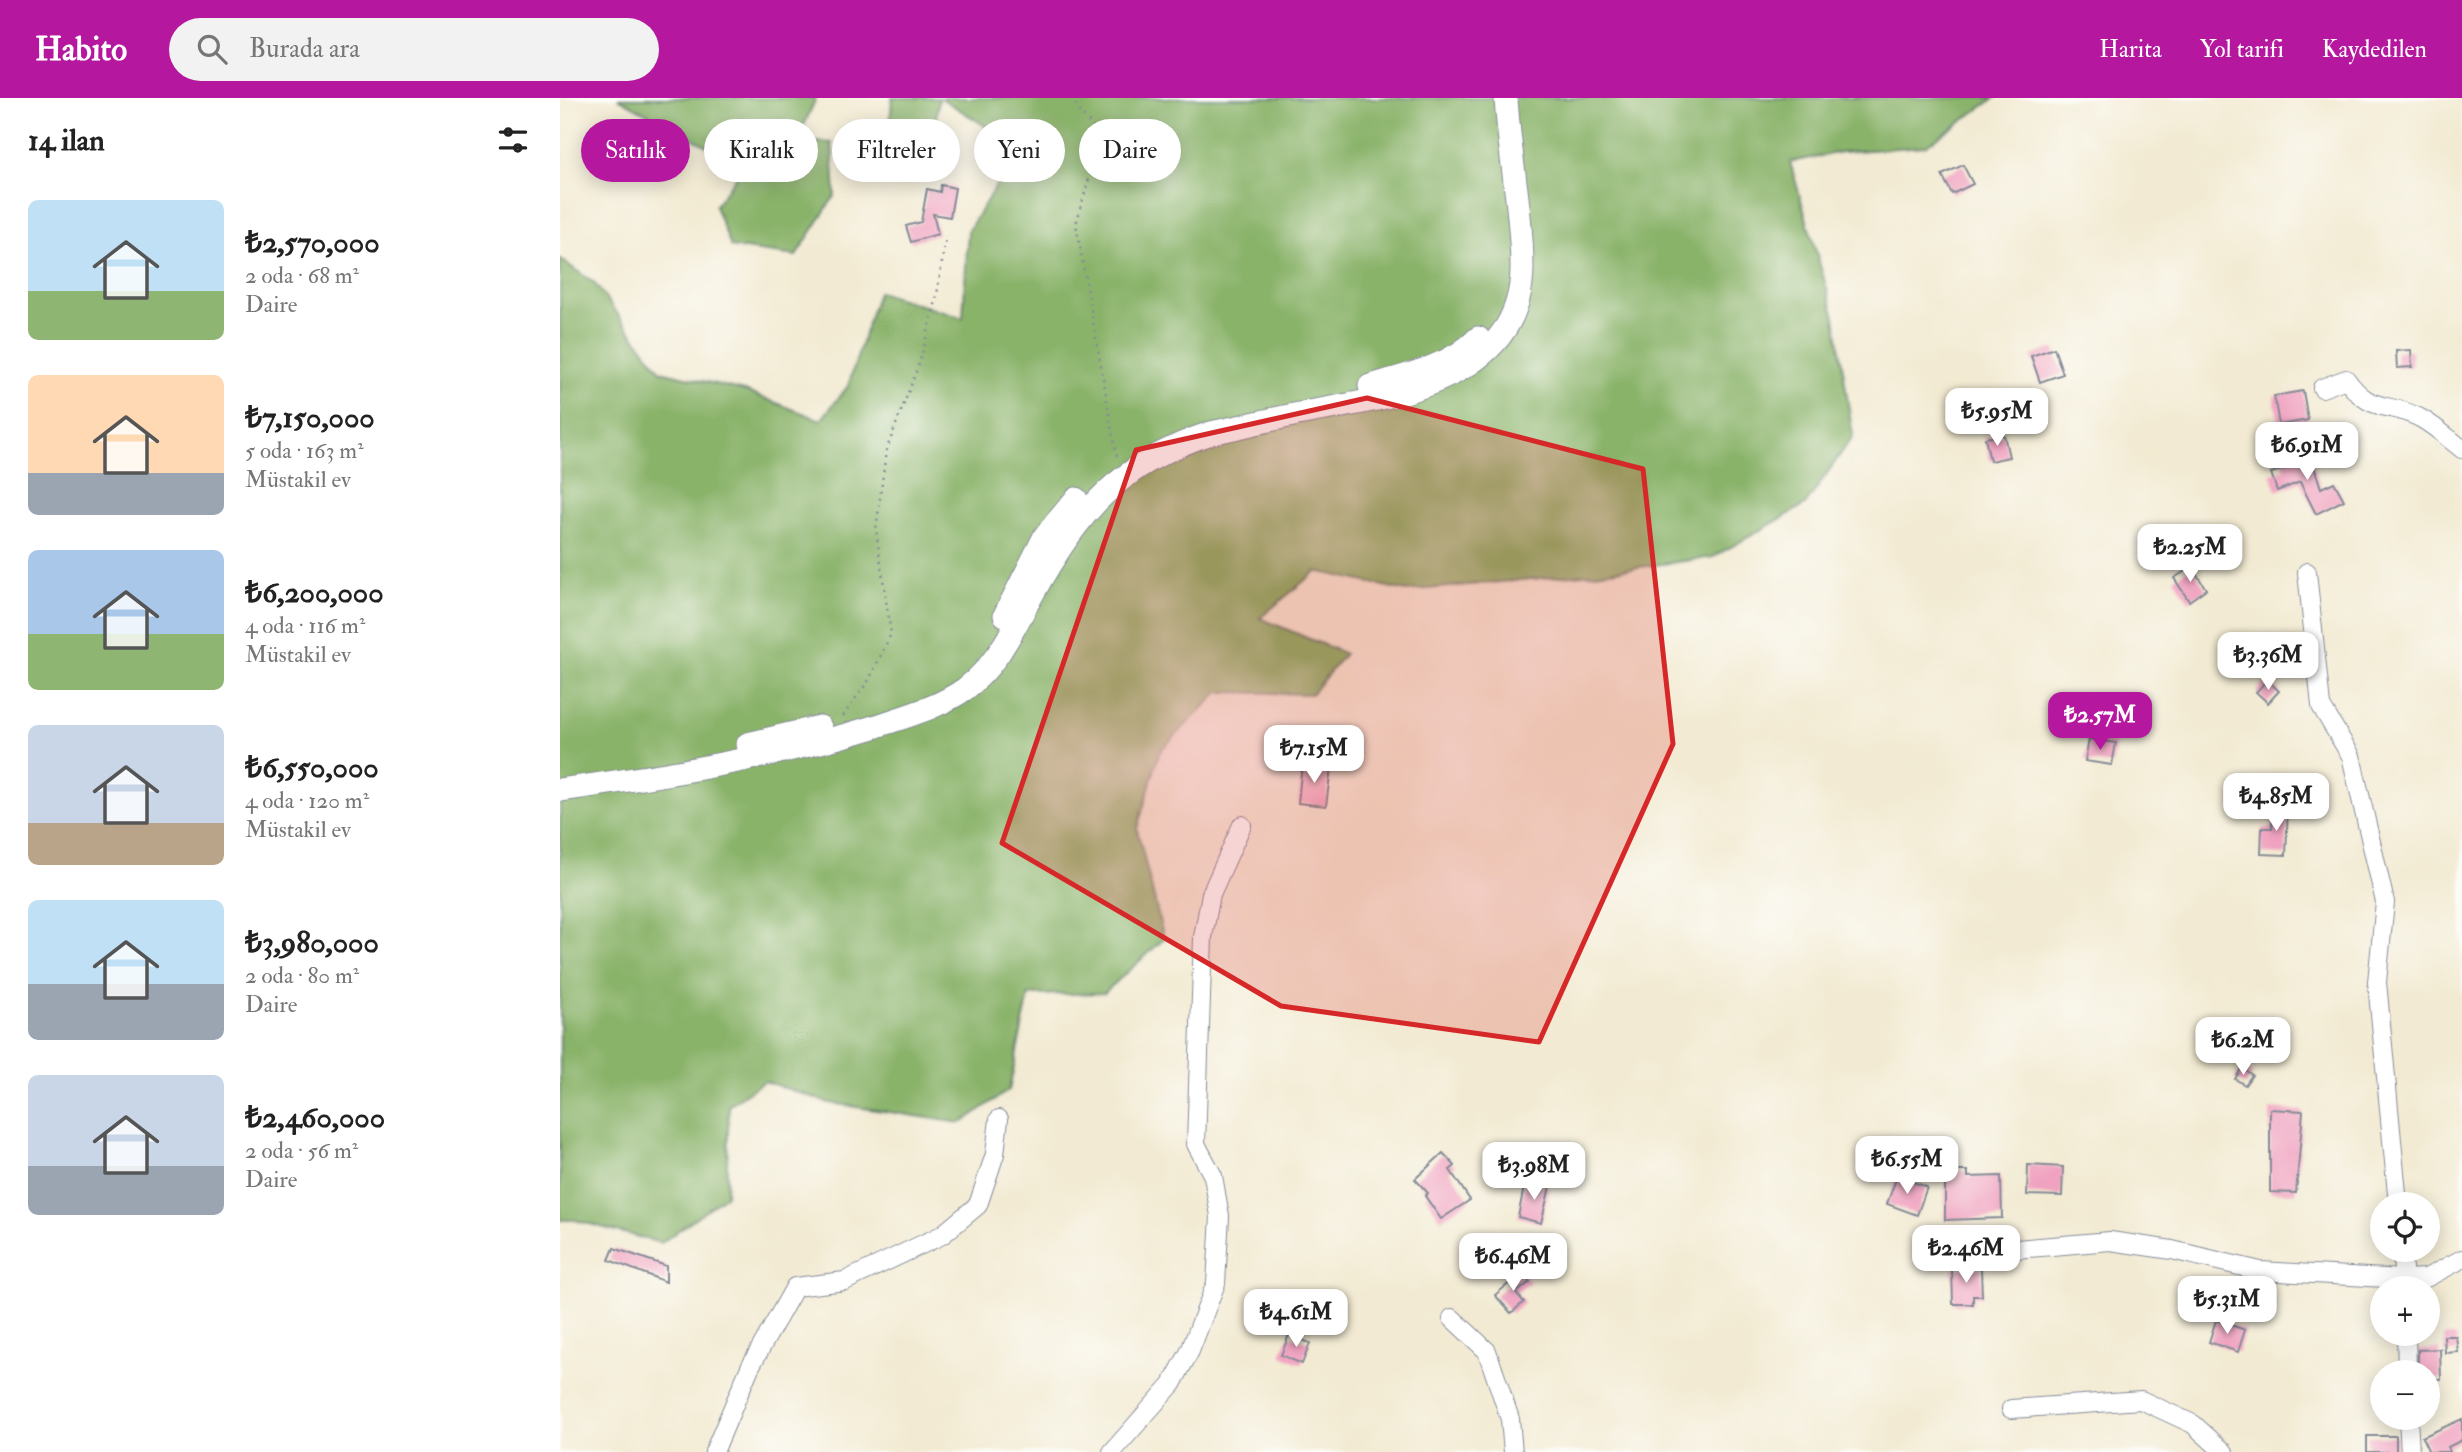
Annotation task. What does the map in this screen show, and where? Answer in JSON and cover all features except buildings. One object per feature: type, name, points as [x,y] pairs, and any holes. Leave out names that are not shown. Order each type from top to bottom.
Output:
[{"type":"main road","points":[[560,775],[660,761],[839,722],[939,690],[963,676],[1002,621],[1045,536],[1079,495],[1117,462],[1152,440],[1243,410],[1371,385],[1418,372],[1475,342],[1498,309],[1505,292],[1506,272],[1493,98]]},
{"type":"main road","points":[[560,790],[788,751],[910,715],[941,702],[963,690],[1002,652],[1064,539],[1095,500],[1131,470],[1183,442],[1211,433],[1413,391],[1467,366],[1497,338],[1510,317],[1522,269],[1506,98]]},
{"type":"street","points":[[2322,388],[2346,379],[2356,394],[2374,406],[2396,407],[2423,419],[2462,449]]},
{"type":"street","points":[[2306,572],[2321,706],[2351,756],[2385,902],[2377,982],[2397,1192]]},
{"type":"street","points":[[1112,1452],[1172,1384],[1190,1351],[1216,1283],[1220,1216],[1213,1176],[1196,1144],[1203,937],[1211,894],[1242,825]]},
{"type":"street","points":[[714,1452],[750,1367],[795,1287],[845,1281],[942,1235],[978,1205],[995,1154],[999,1119]]},
{"type":"street","points":[[1993,1251],[2110,1241],[2172,1250],[2260,1271],[2370,1281]]},
{"type":"street","points":[[2430,1276],[2462,1259]]},
{"type":"street","points":[[1452,1318],[1487,1351],[1510,1419],[1513,1452]]},
{"type":"street","points":[[2011,1409],[2141,1400],[2193,1424],[2224,1452]]},
{"type":"street","points":[[2409,1430],[2410,1452]]},
{"type":"path","points":[[1073,98],[1080,113],[1097,131],[1097,150],[1076,224],[1117,462]]},
{"type":"path","points":[[839,722],[869,680],[891,634],[876,530],[886,452],[919,364],[936,301],[946,236]]},
{"type":"highlighted area","points":[[1367,398],[1643,469],[1673,744],[1539,1042],[1281,1006],[1002,843],[1136,450]]},
{"type":"green space","points":[[618,98],[816,98],[807,119],[704,119],[704,144],[690,137],[690,119],[657,119]]},
{"type":"green space","points":[[892,98],[939,98],[936,119],[890,119]]},
{"type":"green space","points":[[941,98],[1995,98],[1925,146],[1841,152],[1790,162],[1835,317],[1853,436],[1805,505],[1713,557],[1595,573],[1406,591],[1316,571],[1260,618],[1345,654],[1311,694],[1219,692],[1160,751],[1137,829],[1164,939],[1104,993],[1029,995],[1009,1090],[961,1123],[830,1103],[764,1081],[729,1105],[726,1195],[661,1243],[575,1220],[560,1220],[560,259],[594,283],[661,371],[745,391],[821,420],[848,386],[878,292],[963,318],[968,231],[998,182],[1065,182],[1065,119],[974,119]]},
{"type":"green space","points":[[818,142],[832,143],[832,182],[834,182],[835,195],[796,256],[731,247],[715,206],[732,182],[818,182]]}]
